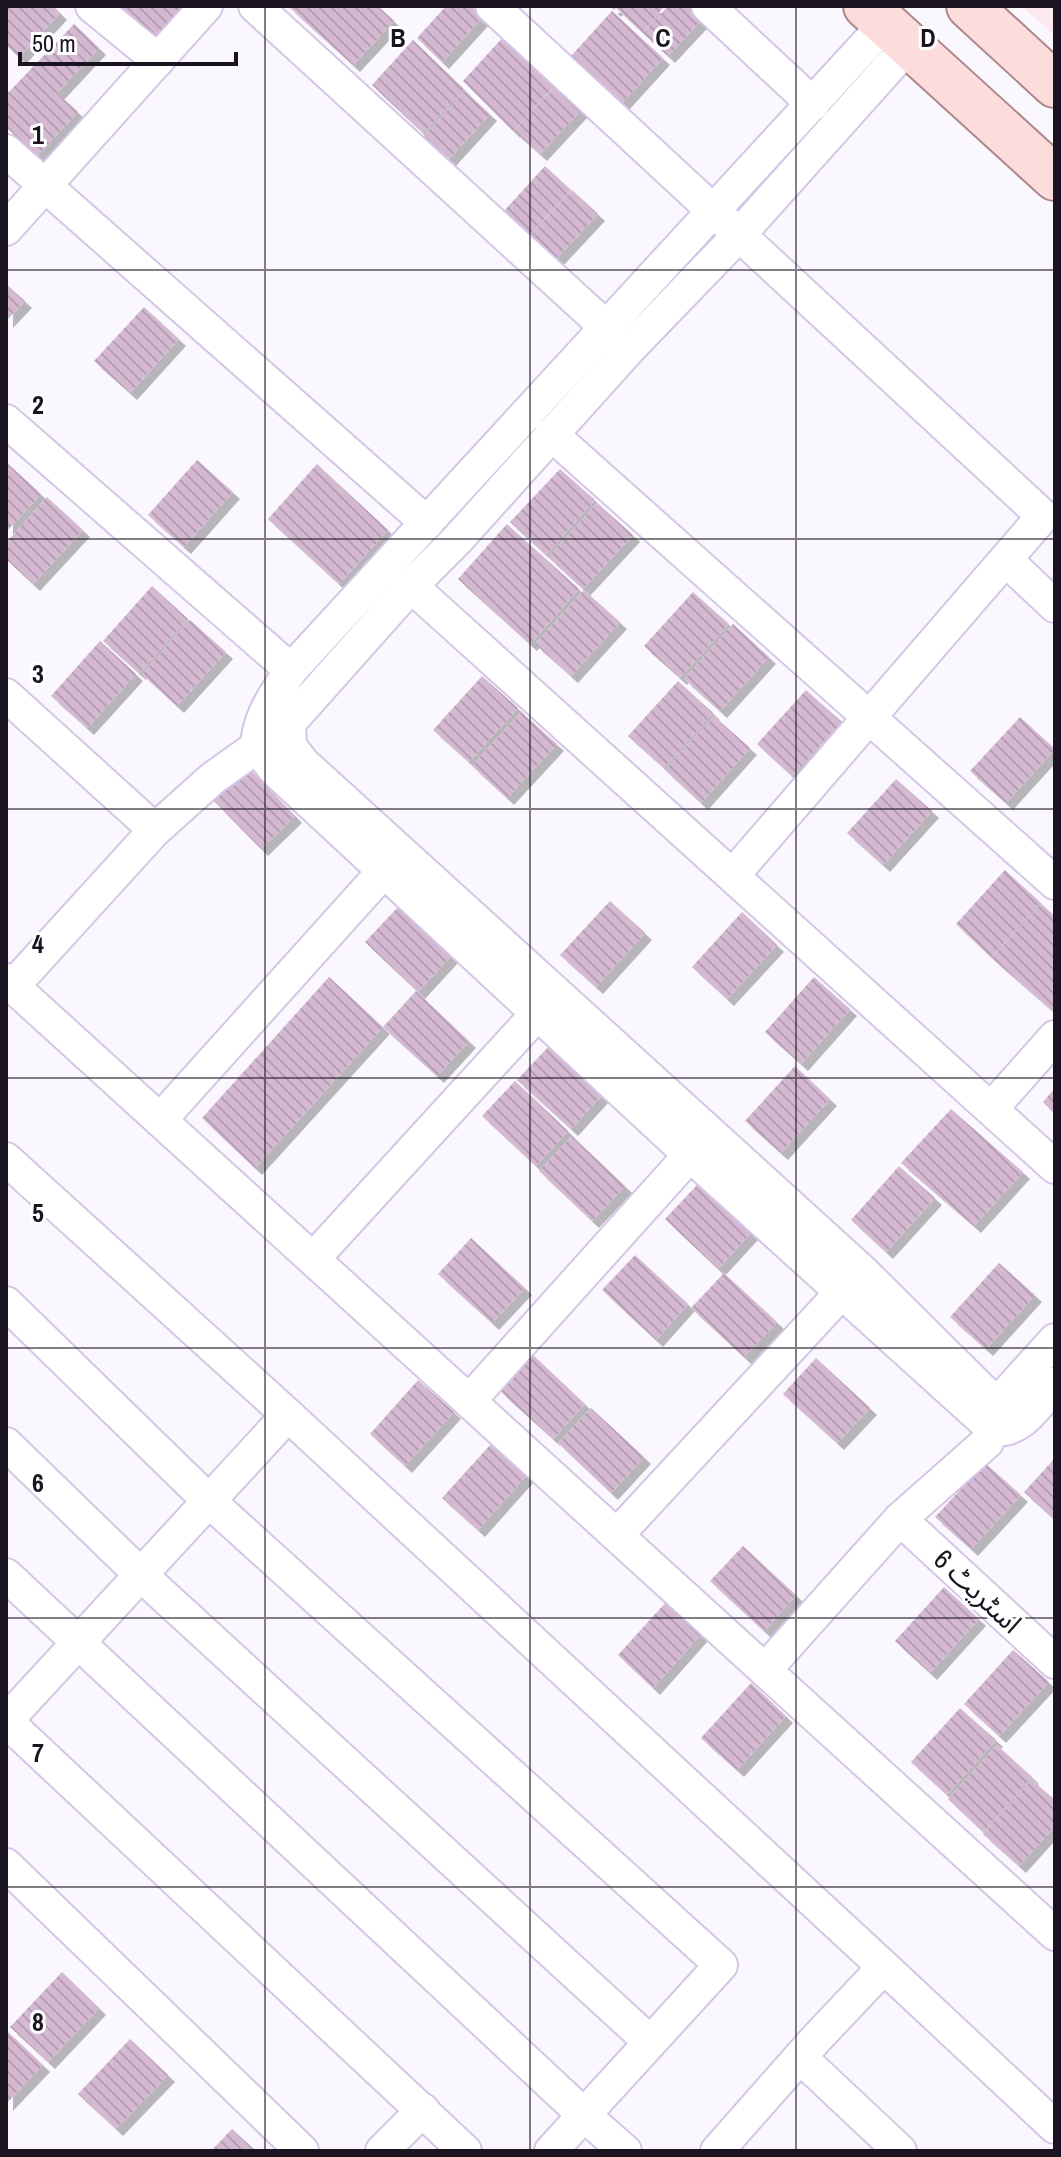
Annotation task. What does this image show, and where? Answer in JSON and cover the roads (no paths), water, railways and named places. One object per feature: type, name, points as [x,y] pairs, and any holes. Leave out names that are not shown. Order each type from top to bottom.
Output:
[{"type":"main road","points":[[969,6],[1055,85]]},
{"type":"main road","points":[[887,25],[1055,178]]},
{"type":"street","points":[[92,6],[158,60]]},
{"type":"street","points":[[6,229],[206,6]]},
{"type":"street","points":[[255,6],[606,327]]},
{"type":"street","points":[[492,6],[1043,516],[733,875]]},
{"type":"street","points":[[708,6],[813,104]]},
{"type":"street","points":[[887,25],[713,209],[291,670],[263,714],[257,733],[257,747],[275,770],[392,860],[862,1271],[990,1398],[1007,1393],[1055,1340]]},
{"type":"street","points":[[887,25],[739,235],[551,434],[289,723],[213,778],[155,830],[9,983],[1055,1934]]},
{"type":"street","points":[[6,151],[427,523]]},
{"type":"street","points":[[6,421],[291,670]]},
{"type":"street","points":[[551,434],[1055,883]]},
{"type":"street","points":[[1006,560],[1055,606]]},
{"type":"street","points":[[411,586],[1055,1167]]},
{"type":"street","points":[[6,695],[155,830]]},
{"type":"street","points":[[289,723],[290,746],[303,763],[538,1013],[993,1429],[1003,1431],[1021,1422],[1055,1385]]},
{"type":"street","points":[[160,1120],[392,860]]},
{"type":"street","points":[[313,1259],[538,1013]]},
{"type":"street","points":[[991,1109],[1055,1037]]},
{"type":"street","points":[[469,1401],[690,1155]]},
{"type":"street","points":[[6,1159],[288,1415],[1055,2127]]},
{"type":"street","points":[[617,1535],[842,1292]]},
{"type":"street","points":[[6,1303],[209,1501],[721,1965],[551,2151]]},
{"type":"street","points":[[765,1670],[900,1519],[987,1442],[1000,1397]]},
{"type":"street","points":[[288,1415],[6,1721],[465,2151]]},
{"type":"street","points":[[6,1444],[141,1575],[650,2042]]},
{"type":"street","name":"اسٹریٹ 6","points":[[900,1519],[1055,1662]]},
{"type":"street","points":[[6,1575],[625,2151]]},
{"type":"street","points":[[6,1865],[302,2151]]},
{"type":"street","points":[[717,2151],[884,1967]]},
{"type":"street","points":[[800,2057],[900,2151]]},
{"type":"street","points":[[382,2151],[423,2110]]}]
